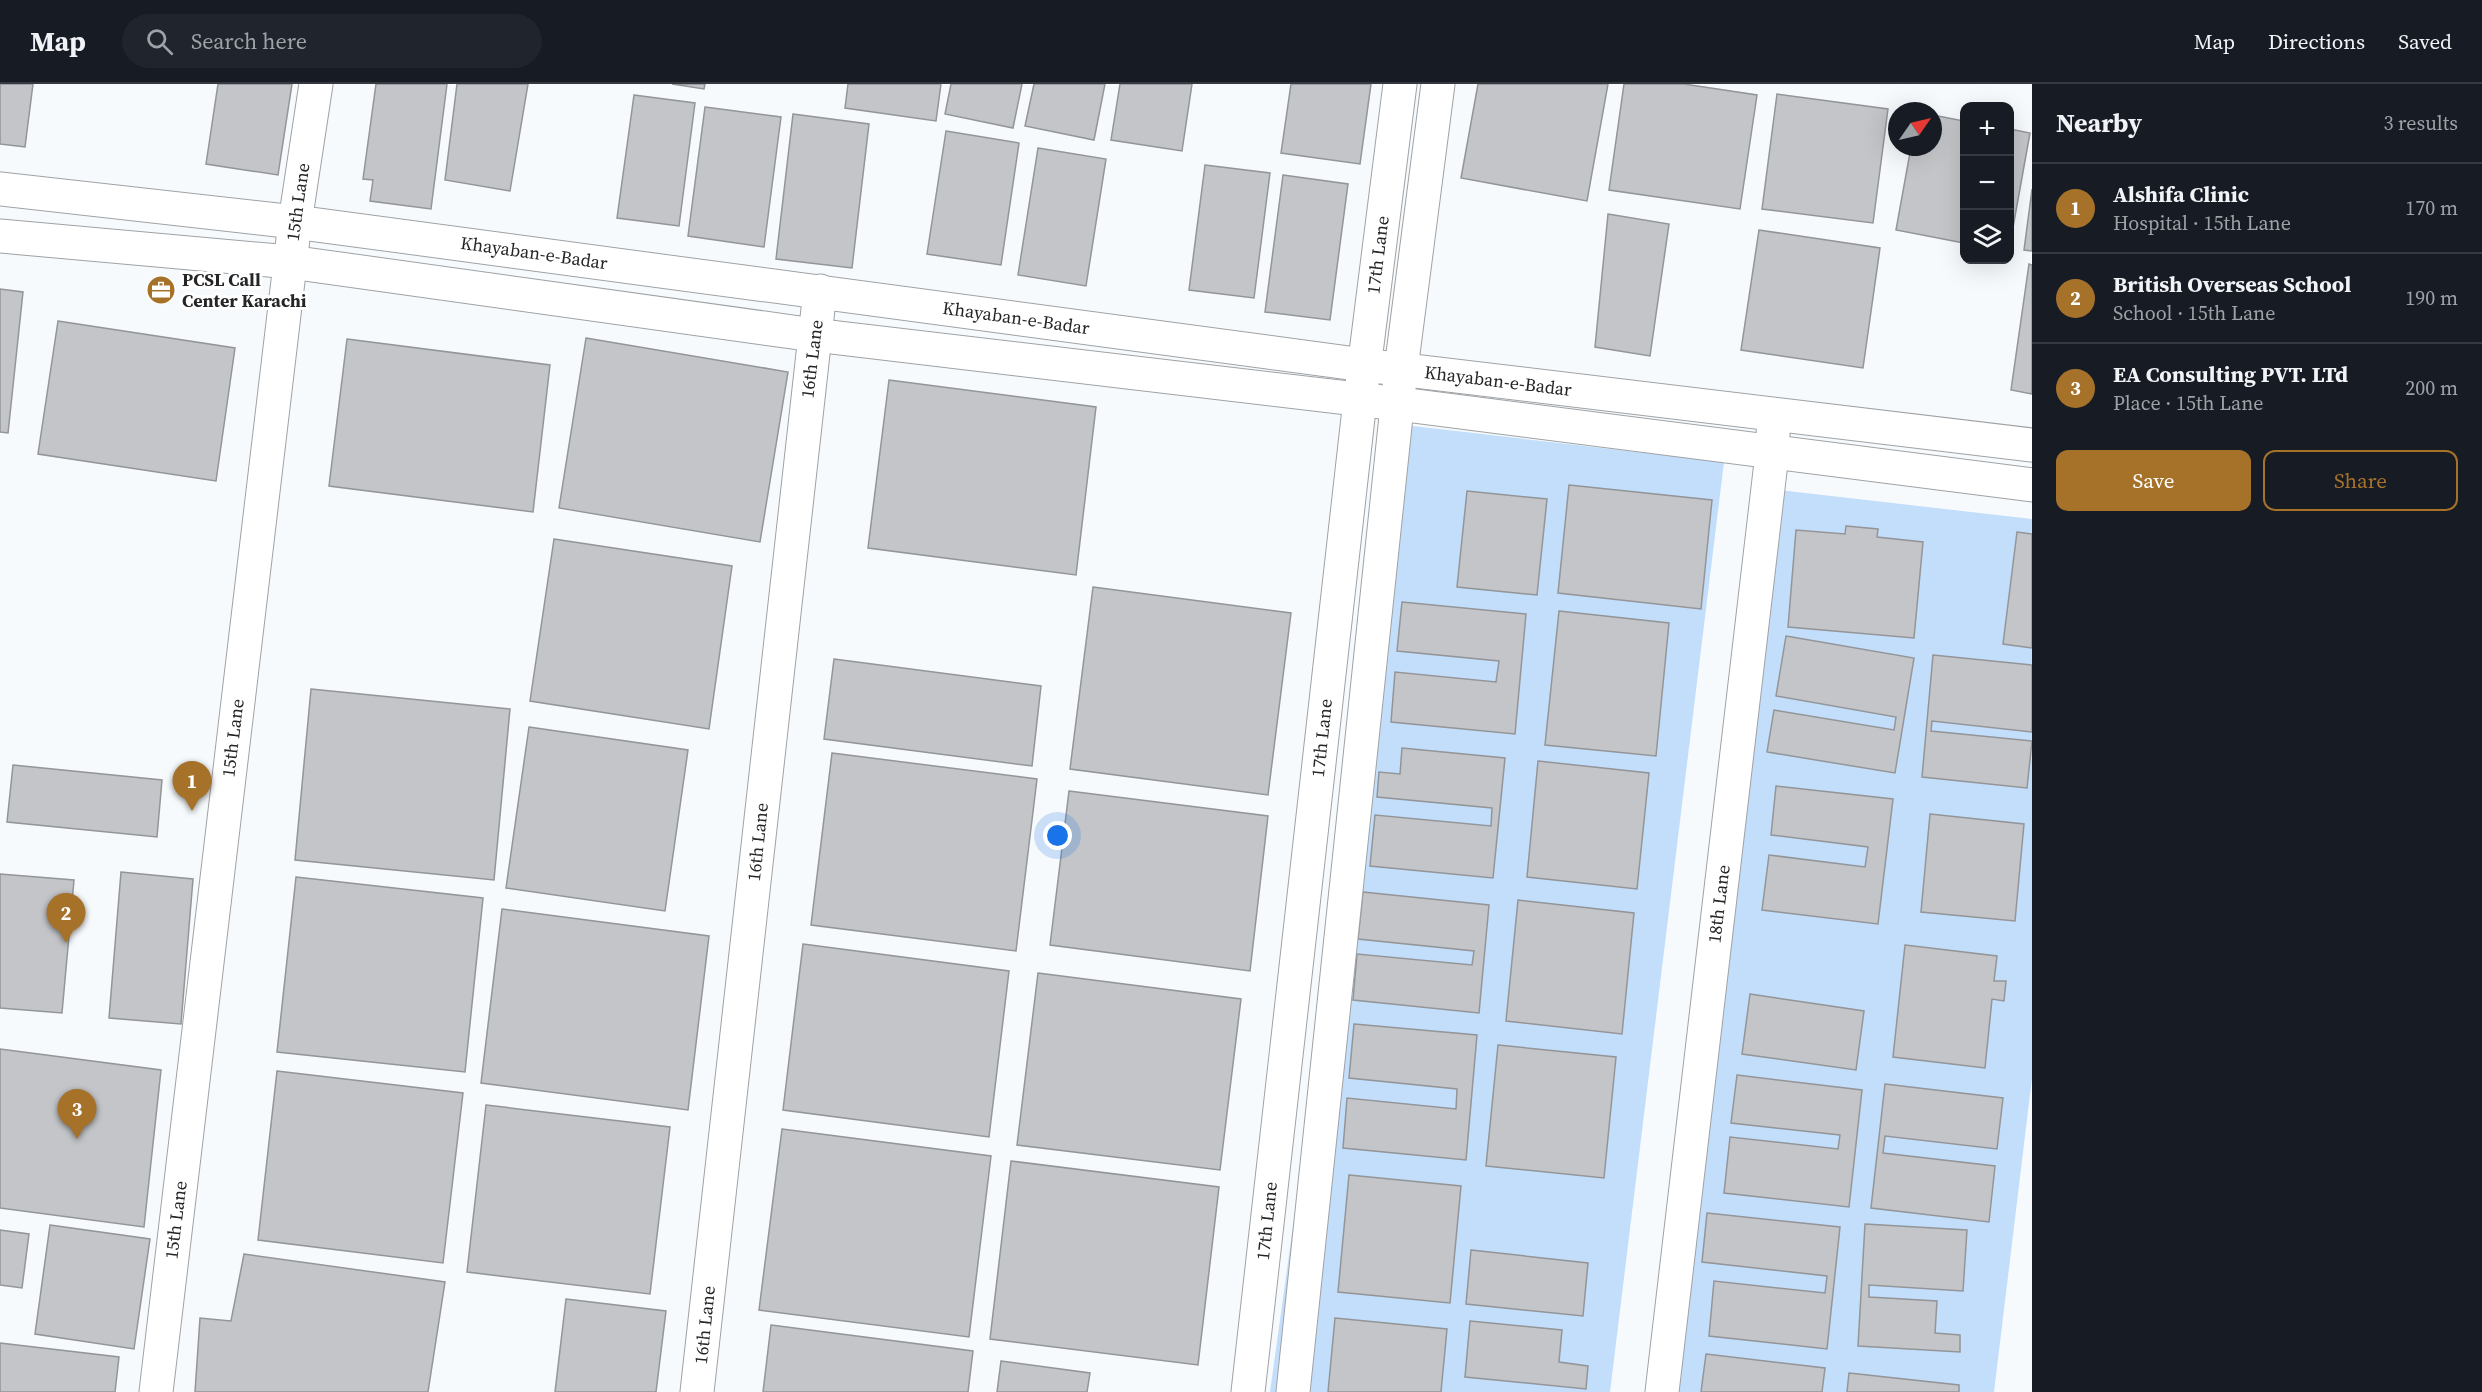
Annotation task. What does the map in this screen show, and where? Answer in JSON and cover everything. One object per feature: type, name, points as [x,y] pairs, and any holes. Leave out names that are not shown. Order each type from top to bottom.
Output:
[{"type":"street","name":"15th Lane","points":[[156,1392],[290,262],[316,84]]},
{"type":"street","name":"17th Lane","points":[[1248,1392],[1364,365],[1400,84]]},
{"type":"street","name":"17th Lane","points":[[1293,1392],[1401,369],[1438,84]]},
{"type":"street","name":"Khayaban-e-Badar","points":[[0,189],[295,222],[1364,365],[2032,445]]},
{"type":"street","name":"Khayaban-e-Badar","points":[[0,236],[290,262],[814,335],[1399,404],[2032,485]]},
{"type":"street","name":"16th Lane","points":[[698,1392],[820,291]]},
{"type":"street","name":"18th Lane","points":[[1662,1392],[1772,453],[1774,415]]},
{"type":"shaded area","points":[[1404,425],[1724,462],[1610,1392],[1270,1392]]},
{"type":"shaded area","points":[[1779,490],[2032,519],[2032,1078],[1994,1392],[1654,1392]]},
{"type":"building","points":[[0,84],[33,84],[25,147],[0,144]]},
{"type":"building","points":[[218,84],[292,84],[278,175],[206,164]]},
{"type":"building","points":[[376,84],[447,84],[431,209],[370,201],[373,180],[363,179]]},
{"type":"building","points":[[457,84],[528,84],[510,191],[445,180]]},
{"type":"building","points":[[672,84],[705,84],[704,89]]},
{"type":"building","points":[[848,84],[941,84],[936,121],[845,108]]},
{"type":"building","points":[[951,84],[1022,84],[1013,128],[945,114]]},
{"type":"building","points":[[1034,84],[1105,84],[1094,140],[1025,126]]},
{"type":"building","points":[[1120,84],[1192,84],[1182,151],[1111,140]]},
{"type":"building","points":[[1291,84],[1371,84],[1360,164],[1281,153]]},
{"type":"building","points":[[1478,84],[1608,84],[1587,201],[1461,178]]},
{"type":"building","points":[[1624,84],[1684,84],[1757,95],[1740,209],[1609,190]]},
{"type":"building","points":[[1777,94],[1888,109],[1873,223],[1762,209]]},
{"type":"building","points":[[634,95],[695,103],[679,226],[617,218]]},
{"type":"building","points":[[705,107],[781,117],[764,247],[688,236]]},
{"type":"building","points":[[793,114],[869,124],[852,268],[776,259]]},
{"type":"building","points":[[1942,117],[1960,120],[1960,242],[1896,230],[1909,156],[1942,156]]},
{"type":"building","points":[[2014,130],[2030,133],[2014,222]]},
{"type":"building","points":[[946,131],[1019,143],[1001,265],[927,254]]},
{"type":"building","points":[[1038,148],[1106,159],[1086,286],[1018,275]]},
{"type":"building","points":[[1205,165],[1270,173],[1254,298],[1189,290]]},
{"type":"building","points":[[1283,175],[1348,184],[1330,320],[1265,312]]},
{"type":"building","points":[[2032,189],[2032,251],[2024,250]]},
{"type":"building","points":[[1608,214],[1669,224],[1650,356],[1595,347]]},
{"type":"building","points":[[1759,230],[1880,248],[1863,368],[1741,350]]},
{"type":"building","points":[[2029,264],[2032,265],[2032,394],[2011,390]]},
{"type":"building","points":[[0,289],[23,292],[8,433],[0,432]]},
{"type":"building","points":[[58,321],[235,348],[216,481],[38,454]]},
{"type":"building","points":[[586,338],[788,372],[760,542],[559,508]]},
{"type":"building","points":[[347,339],[550,365],[533,512],[329,486]]},
{"type":"building","points":[[889,380],[1096,407],[1076,575],[868,548]]},
{"type":"building","points":[[1569,485],[1712,500],[1701,609],[1558,593]]},
{"type":"building","points":[[1467,491],[1547,499],[1537,595],[1457,587]]},
{"type":"building","points":[[1846,526],[1878,529],[1877,537],[1923,542],[1914,638],[1788,627],[1796,530],[1845,534]]},
{"type":"building","points":[[2017,532],[2032,534],[2032,648],[2003,644]]},
{"type":"building","points":[[554,539],[732,566],[709,729],[530,701]]},
{"type":"building","points":[[1093,587],[1291,613],[1268,795],[1070,769]]},
{"type":"building","points":[[1402,602],[1526,614],[1515,734],[1391,722],[1395,672],[1496,682],[1499,661],[1397,651]]},
{"type":"building","points":[[1559,611],[1669,623],[1656,756],[1545,745]]},
{"type":"building","points":[[1786,636],[1914,658],[1895,773],[1767,752],[1774,710],[1894,730],[1896,717],[1776,696]]},
{"type":"building","points":[[1933,655],[2032,665],[2032,732],[1932,721],[1931,731],[2032,741],[2027,788],[1922,777]]},
{"type":"building","points":[[834,659],[1041,686],[1032,766],[824,739]]},
{"type":"building","points":[[311,689],[510,709],[494,880],[295,860]]},
{"type":"building","points":[[529,727],[688,750],[665,911],[506,888]]},
{"type":"building","points":[[1402,748],[1505,758],[1493,878],[1370,866],[1375,815],[1491,826],[1492,808],[1377,797],[1379,772],[1400,774]]},
{"type":"building","points":[[832,753],[1037,779],[1016,951],[811,925]]},
{"type":"building","points":[[1538,761],[1649,773],[1637,889],[1527,877]]},
{"type":"building","points":[[13,765],[162,780],[157,837],[7,822]]},
{"type":"building","points":[[1776,786],[1893,799],[1878,924],[1762,910],[1769,855],[1865,867],[1868,847],[1771,835]]},
{"type":"building","points":[[1069,791],[1268,816],[1250,971],[1050,945]]},
{"type":"building","points":[[1930,814],[2024,824],[2015,921],[1921,912]]},
{"type":"building","points":[[121,872],[193,879],[181,1024],[109,1018]]},
{"type":"building","points":[[0,874],[74,880],[62,1013],[0,1008]]},
{"type":"building","points":[[296,877],[483,898],[465,1072],[277,1052]]},
{"type":"building","points":[[1363,892],[1489,905],[1479,1013],[1353,1000],[1357,954],[1472,965],[1474,951],[1358,939]]},
{"type":"building","points":[[1518,900],[1634,913],[1622,1034],[1506,1021]]},
{"type":"building","points":[[502,909],[709,936],[688,1110],[481,1083]]},
{"type":"building","points":[[803,944],[1009,971],[989,1137],[783,1110]]},
{"type":"building","points":[[1905,945],[1997,956],[1994,981],[2006,981],[2004,1001],[1992,999],[1985,1068],[1893,1057]]},
{"type":"building","points":[[1038,973],[1241,999],[1220,1170],[1017,1145]]},
{"type":"building","points":[[1750,994],[1864,1011],[1856,1070],[1742,1054]]},
{"type":"building","points":[[1354,1024],[1477,1035],[1466,1160],[1343,1148],[1347,1098],[1456,1109],[1457,1089],[1349,1078]]},
{"type":"building","points":[[1498,1045],[1616,1057],[1604,1178],[1486,1166]]},
{"type":"building","points":[[0,1049],[161,1070],[144,1227],[0,1208]]},
{"type":"building","points":[[277,1071],[463,1093],[443,1263],[258,1240]]},
{"type":"building","points":[[1737,1075],[1862,1090],[1849,1207],[1724,1193],[1730,1137],[1838,1149],[1840,1135],[1731,1123]]},
{"type":"building","points":[[1885,1084],[2003,1098],[1997,1149],[1885,1136],[1883,1153],[1995,1166],[1989,1222],[1871,1208]]},
{"type":"building","points":[[486,1105],[670,1127],[650,1294],[467,1272]]},
{"type":"building","points":[[782,1129],[991,1156],[969,1337],[759,1310]]},
{"type":"building","points":[[1011,1161],[1219,1187],[1198,1365],[990,1339]]},
{"type":"building","points":[[1349,1175],[1461,1186],[1450,1303],[1338,1292]]},
{"type":"building","points":[[1707,1213],[1840,1227],[1827,1349],[1709,1336],[1714,1281],[1825,1293],[1827,1276],[1702,1262]]},
{"type":"building","points":[[1865,1224],[1967,1230],[1963,1291],[1869,1285],[1869,1297],[1937,1301],[1935,1333],[1960,1335],[1960,1352],[1858,1346]]},
{"type":"building","points":[[50,1225],[150,1239],[134,1349],[35,1334]]},
{"type":"building","points":[[0,1230],[29,1234],[22,1288],[0,1285]]},
{"type":"building","points":[[1471,1250],[1588,1263],[1583,1316],[1466,1304]]},
{"type":"building","points":[[244,1254],[445,1282],[428,1392],[195,1392],[200,1318],[231,1321]]},
{"type":"building","points":[[566,1299],[666,1311],[656,1392],[555,1392]]},
{"type":"building","points":[[1335,1318],[1447,1329],[1441,1392],[1328,1392]]},
{"type":"building","points":[[1470,1321],[1562,1330],[1559,1362],[1588,1366],[1586,1389],[1465,1377]]},
{"type":"building","points":[[771,1325],[973,1351],[968,1392],[763,1392]]},
{"type":"building","points":[[0,1343],[119,1357],[115,1392],[0,1392]]},
{"type":"building","points":[[1706,1354],[1825,1368],[1822,1392],[1701,1392]]},
{"type":"building","points":[[1001,1361],[1090,1373],[1087,1392],[997,1392]]},
{"type":"building","points":[[1849,1373],[1959,1385],[1959,1392],[1847,1392]]},
{"type":"place","name":"PCSL Call Center Karachi","points":[[161,290]]},
{"type":"place","name":"Alshifa Clinic","points":[[192,811]]},
{"type":"place","name":"British Overseas School","points":[[66,943]]},
{"type":"place","name":"EA Consulting PVT. LTd","points":[[77,1139]]}]
